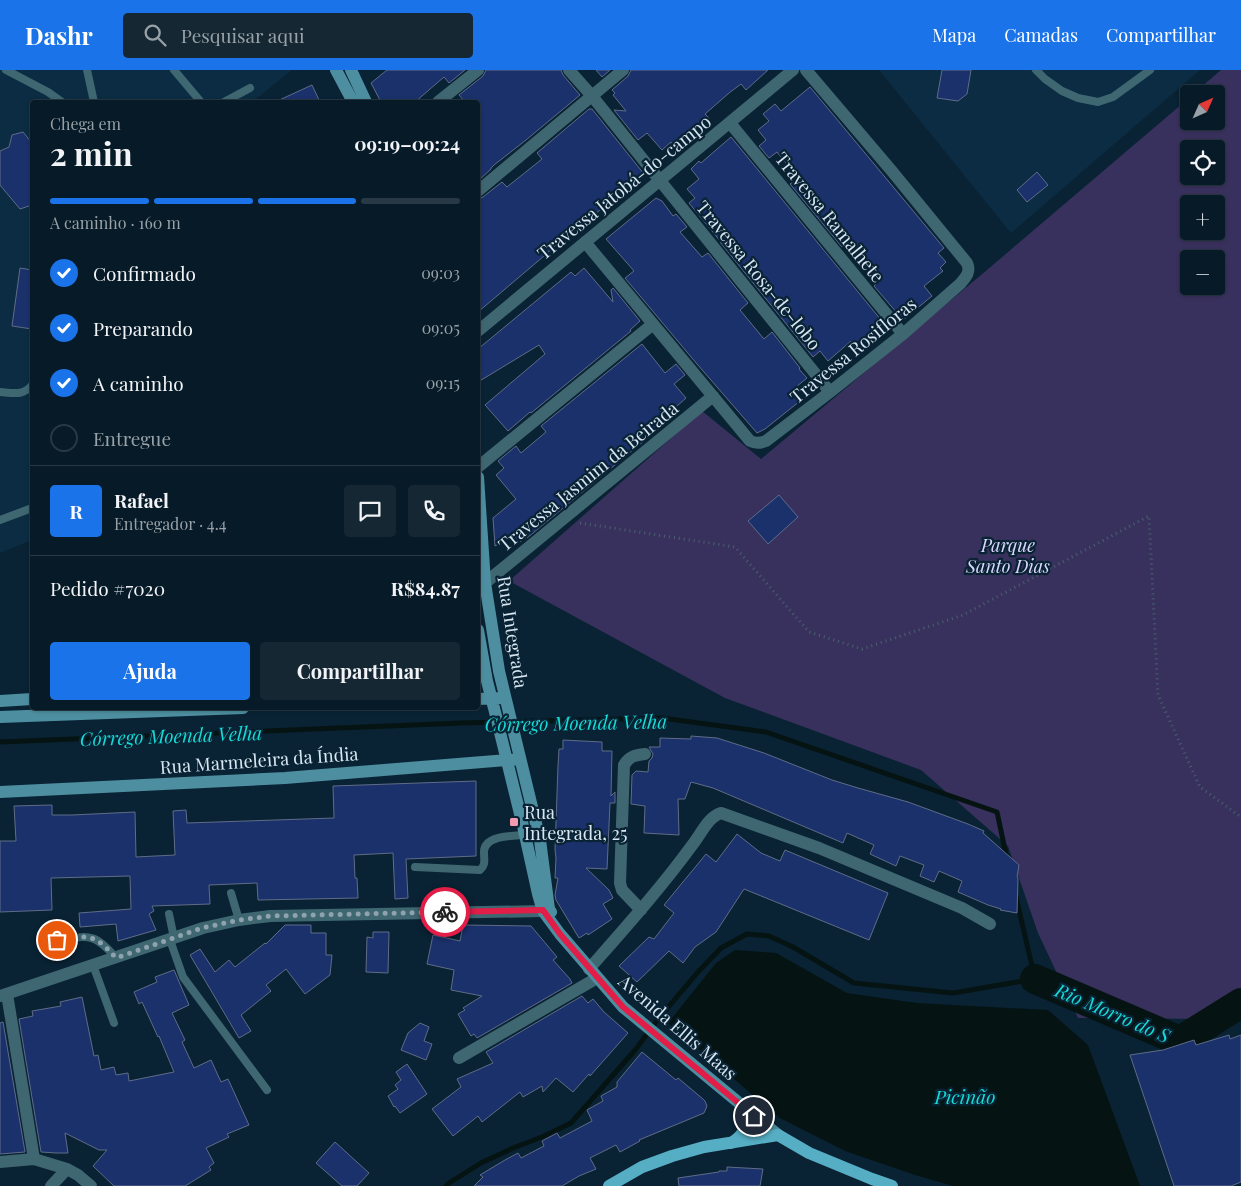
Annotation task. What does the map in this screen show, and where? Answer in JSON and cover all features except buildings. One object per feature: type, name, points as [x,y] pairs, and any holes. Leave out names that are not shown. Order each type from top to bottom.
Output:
[{"type":"main road","points":[[336,70],[352,100]]},
{"type":"main road","points":[[350,70],[365,100]]},
{"type":"main road","name":"Rua Integrada","points":[[480,504],[486,583],[501,679],[509,712],[512,754],[525,835],[538,894],[546,910]]},
{"type":"main road","name":"Rua Integrada","points":[[480,647],[482,681],[492,698],[495,712],[512,754],[540,840],[546,910]]},
{"type":"main road","points":[[482,681],[501,679]]},
{"type":"main road","points":[[480,699],[505,697]]},
{"type":"main road","points":[[0,701],[30,700]]},
{"type":"main road","points":[[0,717],[68,711],[126,710]]},
{"type":"main road","name":"Rua Marmeleira da Índia","points":[[0,792],[285,778],[512,754]]},
{"type":"main road","name":"Avenida Ellis Maas","points":[[546,910],[560,934],[623,1007],[778,1135],[809,1153],[892,1186]]},
{"type":"main road","points":[[731,1143],[741,1135],[746,1126],[746,1114],[742,1106]]},
{"type":"main road","points":[[609,1186],[642,1168],[672,1156],[704,1147],[778,1135]]},
{"type":"street","points":[[440,100],[478,70]]},
{"type":"street","name":"Travessa Rosa-de-lobo","points":[[569,70],[830,392]]},
{"type":"street","points":[[480,189],[624,70]]},
{"type":"street","name":"Travessa Jatobá-do-campo","points":[[480,329],[793,70]]},
{"type":"street","name":"Travessa Rosifloras","points":[[585,242],[750,441],[758,443],[766,441],[830,392],[903,334],[960,284],[966,277],[969,267],[897,177],[806,70]]},
{"type":"street","name":"Travessa Ramalhete","points":[[730,123],[903,334]]},
{"type":"street","points":[[480,465],[653,324]]},
{"type":"street","name":"Travessa Jasmim da Beirada","points":[[486,583],[713,396]]},
{"type":"street","points":[[641,910],[622,890],[620,883],[624,765],[633,756],[645,754]]},
{"type":"street","points":[[459,1058],[593,973],[712,818],[721,813],[819,848],[962,908],[990,924]]},
{"type":"street","points":[[34,1159],[2,994],[116,958],[202,928],[239,920],[270,916],[546,910]]},
{"type":"street","points":[[0,1162],[34,1159],[67,1169],[91,1186]]},
{"type":"street","points":[[50,1186],[67,1169]]},
{"type":"lane","points":[[6,70],[59,100]]},
{"type":"lane","points":[[87,70],[94,100]]},
{"type":"lane","points":[[174,70],[199,100]]},
{"type":"lane","points":[[1036,70],[1062,91],[1078,98],[1098,102],[1113,96],[1150,70]]},
{"type":"lane","points":[[228,100],[250,88]]},
{"type":"lane","points":[[0,392],[23,393],[30,387]]},
{"type":"lane","points":[[0,520],[30,509]]},
{"type":"lane","points":[[415,867],[480,870],[486,860],[484,850],[486,844],[495,838],[525,835]]},
{"type":"lane","points":[[231,893],[239,920]]},
{"type":"lane","points":[[169,914],[172,939],[182,978],[267,1090]]},
{"type":"lane","points":[[57,940],[86,936],[104,944],[116,958]]},
{"type":"lane","points":[[93,965],[114,1023]]},
{"type":"path","points":[[562,520],[735,547],[809,632],[862,649],[963,615],[1149,516],[1158,695],[1200,788],[1241,817]]},
{"type":"shaded area","points":[[0,70],[292,70],[254,100],[30,100],[30,541],[0,553]]},
{"type":"shaded area","points":[[879,70],[1200,70],[1183,85],[1180,85],[1180,87],[1011,233]]},
{"type":"green space","name":"Parque Santo Dias","points":[[1221,70],[1241,70],[1241,1000],[1211,1019],[1078,1018],[1038,933],[1008,846],[921,770],[725,698],[509,581],[702,411],[761,459],[1180,106],[1180,130],[1225,130],[1225,85],[1204,85]]},
{"type":"water","name":"Picinão","points":[[735,950],[776,953],[847,993],[917,1003],[1048,1010],[1088,1045],[1140,1186],[953,1186],[845,1151],[780,1118],[668,1023],[716,963]]},
{"type":"waterway","name":"Córrego Moenda Velha","points":[[0,742],[461,723],[662,718],[766,732],[997,812],[1007,859]]},
{"type":"waterway","points":[[446,1186],[481,1163],[571,1123],[636,1049],[659,1018],[698,972],[721,948],[747,934],[769,936],[793,947],[854,983],[953,993],[1035,979],[1016,897]]},
{"type":"waterway","name":"Rio Morro do S","points":[[1035,979],[1180,1041],[1241,1003]]},
{"type":"way so far","points":[[57,940],[86,936],[104,944],[116,958],[202,928],[239,920],[270,916],[445,912]]},
{"type":"place","name":"Rua Integrada, 25","points":[[514,822]]},
{"type":"route","points":[[445,912],[543,910],[560,934],[623,1007],[754,1116]]}]
